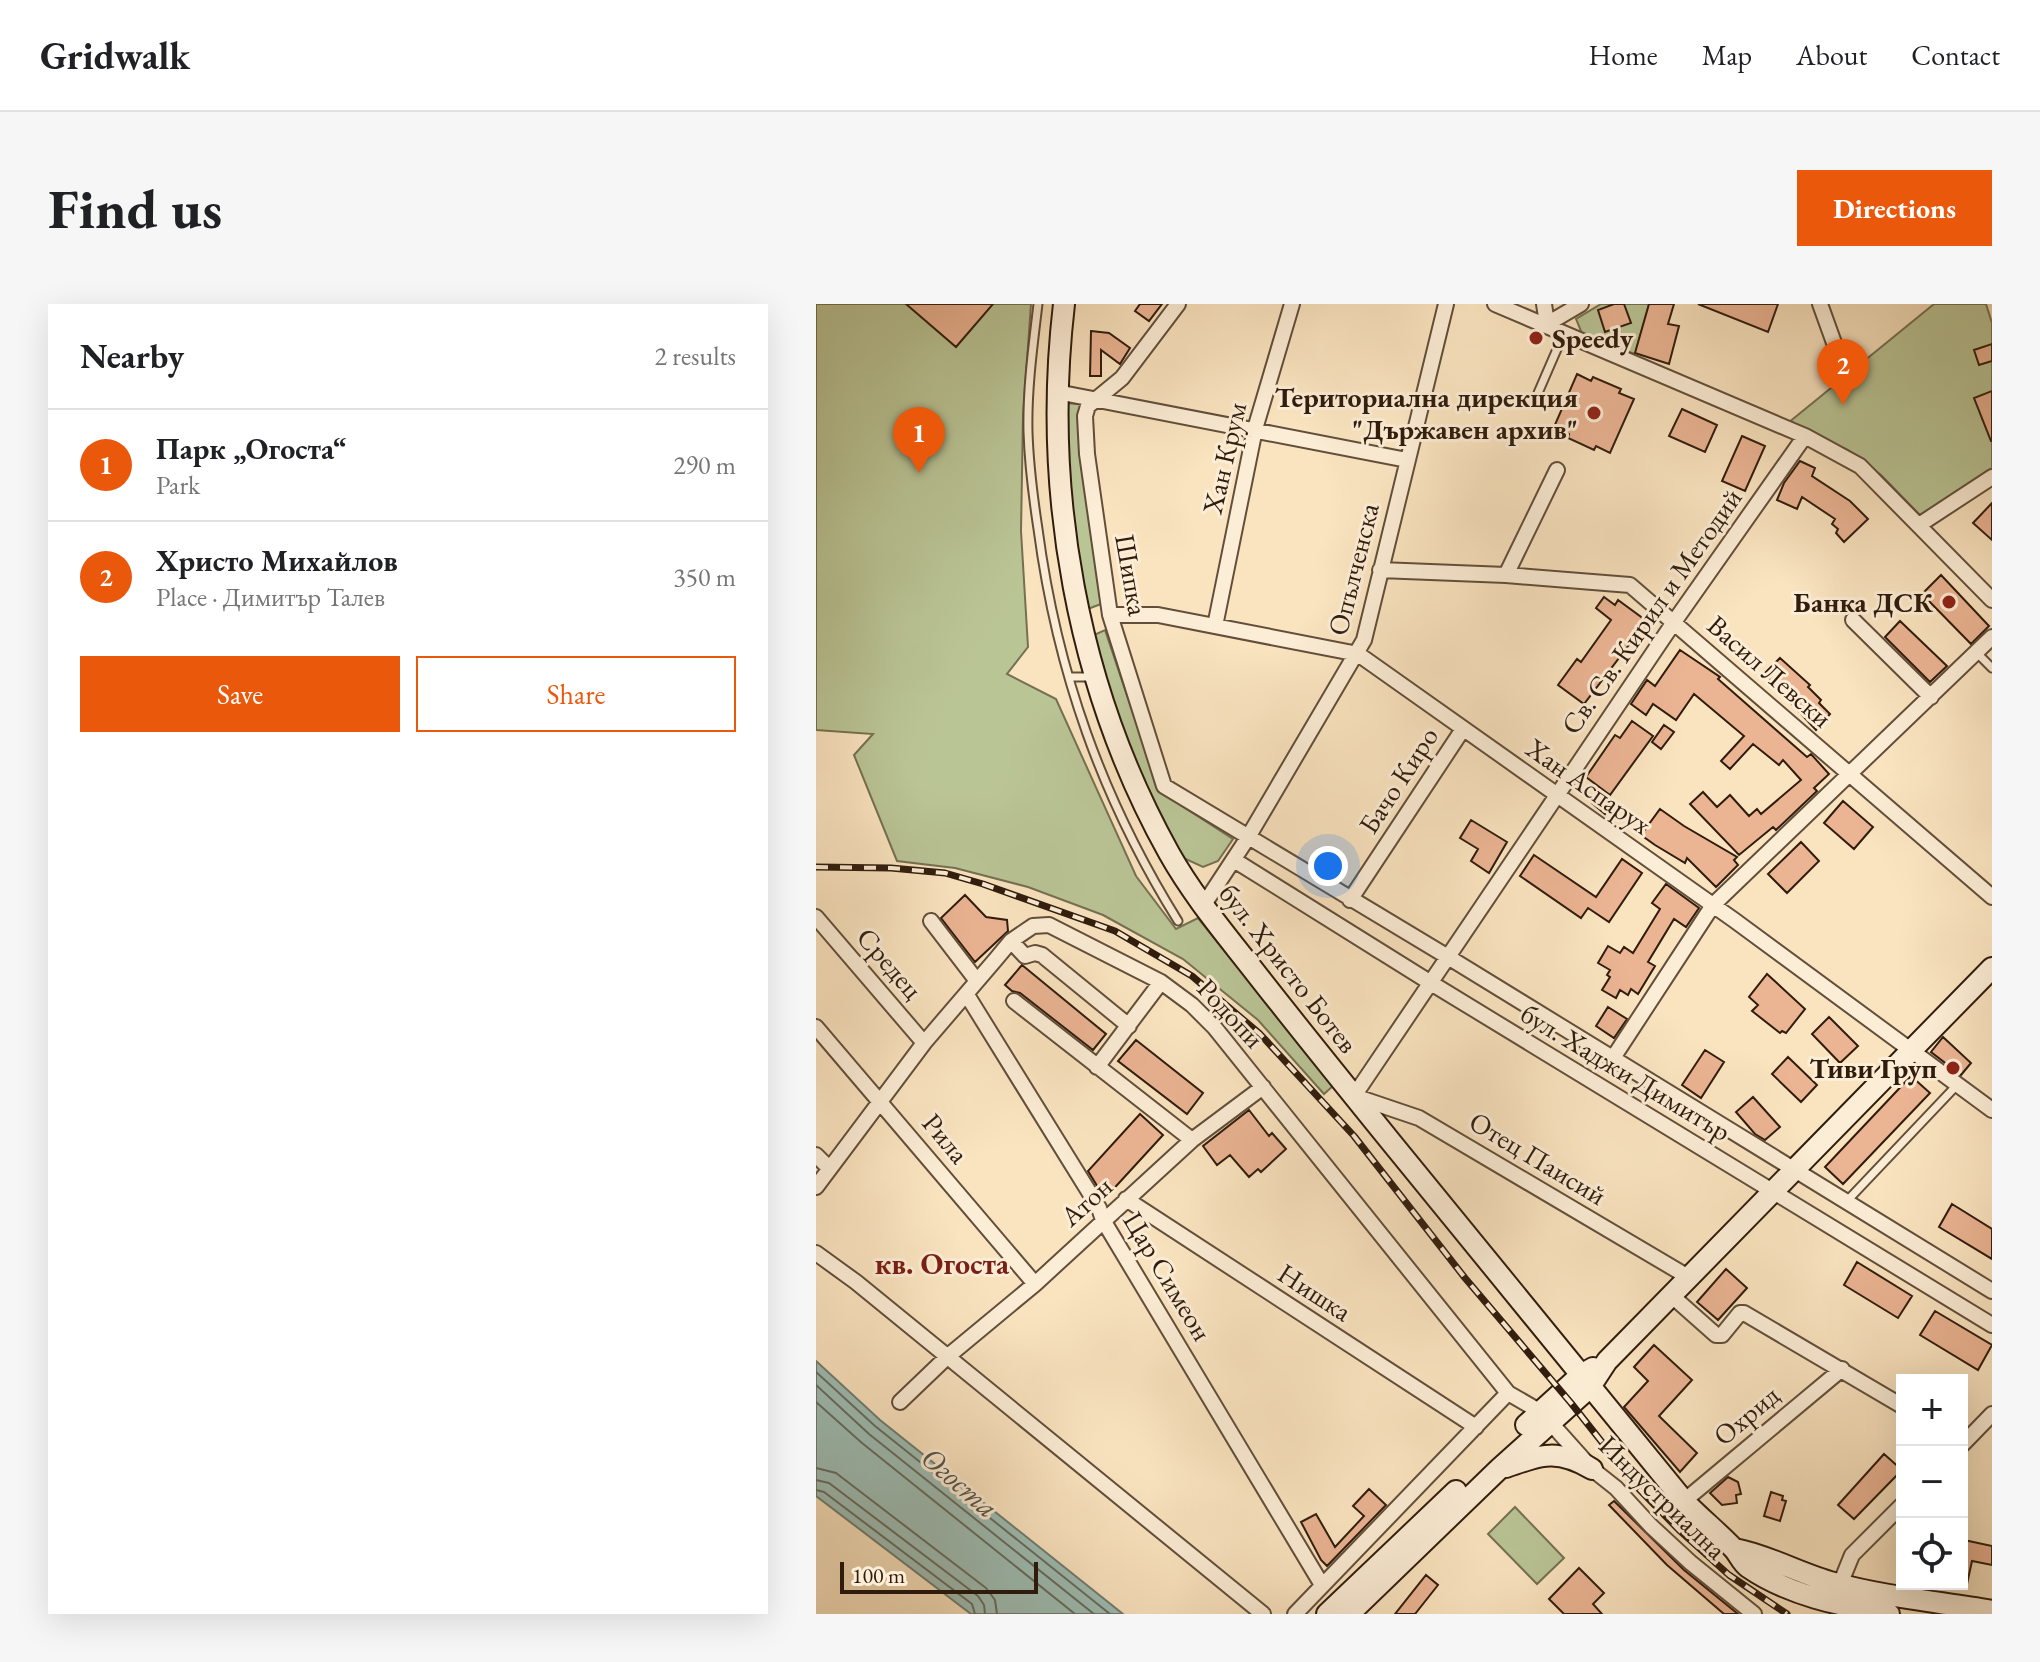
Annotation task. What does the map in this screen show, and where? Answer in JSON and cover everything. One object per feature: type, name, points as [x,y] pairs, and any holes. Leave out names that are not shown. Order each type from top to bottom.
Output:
[{"type":"main road","name":"бул. Христо Ботев","points":[[1064,304],[1057,361],[1057,392],[1065,527],[1081,629],[1133,784],[1170,855],[1203,906],[1585,1381],[1684,1501],[1735,1549],[1744,1565],[1796,1592],[1992,1611]]},
{"type":"main road","points":[[1327,1614],[1607,1361],[1992,968]]},
{"type":"main road","points":[[1349,1614],[1499,1469],[1545,1417]]},
{"type":"main road","points":[[1499,1469],[1552,1454],[1571,1457],[1592,1469]]},
{"type":"main road","name":"бул. Христо Ботев","points":[[1837,1594],[1889,1614]]},
{"type":"street","points":[[1095,399],[1122,378],[1178,304]]},
{"type":"street","name":"Хан Крум","points":[[1215,626],[1255,429],[1292,304]]},
{"type":"street","name":"Опълченска","points":[[1203,906],[1358,654],[1369,629],[1380,570],[1446,304]]},
{"type":"street","points":[[1495,304],[1844,455],[1860,466],[1992,600]]},
{"type":"street","points":[[1544,304],[1547,324]]},
{"type":"street","points":[[1547,324],[1581,304]]},
{"type":"street","points":[[1820,304],[1842,365]]},
{"type":"street","points":[[1057,392],[1407,460]]},
{"type":"street","name":"Шипка","points":[[1095,399],[1088,406],[1085,434],[1110,615],[1164,786],[1247,839]]},
{"type":"street","name":"Св. Св. Кирил и Методий","points":[[1354,1096],[1674,622],[1805,436]]},
{"type":"street","points":[[1506,575],[1557,470]]},
{"type":"street","points":[[1919,525],[1992,477]]},
{"type":"street","name":"Васил Левски","points":[[1380,570],[1506,575],[1630,585],[1992,897]]},
{"type":"street","name":"Хан Аспарух","points":[[1110,615],[1158,615],[1358,654],[1822,983],[1911,1053],[1992,1110]]},
{"type":"street","points":[[1853,620],[1931,697]]},
{"type":"street","points":[[1613,1058],[1713,905],[1992,637]]},
{"type":"street","name":"Бачо Киро","points":[[1350,900],[1463,729]]},
{"type":"street","name":"бул. Хаджи Димитър","points":[[1247,839],[1448,957],[1992,1291]]},
{"type":"street","name":"бул. Хаджи Димитър","points":[[1234,860],[1992,1325]]},
{"type":"street","name":"Средец","points":[[816,917],[924,1043]]},
{"type":"street","points":[[931,921],[977,981]]},
{"type":"street","name":"Родопи","points":[[816,1187],[924,1043],[1011,941],[1033,926],[1049,925],[1161,982],[1192,1005],[1215,1028],[1508,1393],[1545,1417]]},
{"type":"street","points":[[1011,941],[1025,956],[1035,953],[1042,955],[1129,1026]]},
{"type":"street","points":[[1097,1067],[1161,982]]},
{"type":"street","name":"Цар Симеон","points":[[967,995],[1099,1208],[1103,1220],[1322,1585]]},
{"type":"street","points":[[1014,1001],[1192,1140]]},
{"type":"street","name":"Рила","points":[[816,1027],[1035,1284]]},
{"type":"street","name":"Атон","points":[[900,1402],[1192,1140],[1263,1087]]},
{"type":"street","name":"Отец Паисий","points":[[1354,1096],[1419,1118],[1690,1278]]},
{"type":"street","points":[[816,1155],[829,1168]]},
{"type":"street","name":"Нишка","points":[[1126,1199],[1476,1427]]},
{"type":"street","points":[[816,1253],[856,1282],[1263,1614]]},
{"type":"street","points":[[1672,1296],[1716,1335],[1722,1335],[1742,1313],[1896,1402]]},
{"type":"street","name":"Охрид","points":[[1684,1501],[1842,1369]]},
{"type":"street","points":[[1295,1614],[1508,1393]]},
{"type":"street","points":[[1968,1438],[1992,1414]]},
{"type":"street","name":"Индустриална","points":[[1545,1417],[1592,1469],[1616,1488],[1691,1563],[1754,1614]]},
{"type":"street","points":[[1837,1594],[1852,1555],[1896,1511]]},
{"type":"lane","points":[[1038,304],[1029,385],[1028,430],[1030,474],[1043,571],[1078,716],[1114,804],[1145,868],[1178,921]]},
{"type":"lane","points":[[1538,393],[1564,333]]},
{"type":"lane","points":[[1976,652],[1992,668]]},
{"type":"lane","points":[[1069,677],[1096,677]]},
{"type":"lane","points":[[1846,1202],[1957,1085]]},
{"type":"green space","points":[[816,304],[1031,304],[1023,416],[1021,531],[1028,647],[1007,674],[1056,699],[1136,876],[1176,929],[1198,918],[1334,1085],[1324,1094],[1258,1020],[1183,959],[1103,915],[1028,887],[955,868],[897,861],[854,755],[873,734],[816,730]]},
{"type":"green space","points":[[1601,304],[1649,304],[1635,354],[1583,336],[1576,319]]},
{"type":"green space","points":[[1934,304],[1986,304],[1992,323],[1992,473],[1920,515],[1881,475],[1848,450],[1788,423]]},
{"type":"green space","points":[[1063,403],[1084,404],[1101,604],[1085,610],[1063,440]]},
{"type":"green space","points":[[1105,630],[1159,791],[1233,839],[1218,861],[1203,867],[1179,856],[1139,782],[1085,639]]},
{"type":"green space","points":[[1515,1507],[1564,1558],[1537,1584],[1488,1534]]},
{"type":"water","points":[[816,1361],[880,1420],[1123,1614],[971,1614],[816,1496]]},
{"type":"building","points":[[906,304],[993,304],[956,347]]},
{"type":"building","points":[[1140,304],[1162,304],[1149,321],[1135,311]]},
{"type":"building","points":[[1624,304],[1631,323],[1605,332],[1598,310]]},
{"type":"building","points":[[1649,304],[1674,304],[1668,324],[1679,326],[1669,364],[1635,353]]},
{"type":"building","points":[[1698,304],[1778,304],[1768,332]]},
{"type":"building","points":[[1091,331],[1109,333],[1130,348],[1120,364],[1101,350],[1101,376],[1090,376]]},
{"type":"building","points":[[1992,344],[1992,361],[1979,365],[1974,350]]},
{"type":"building","name":"Териториална дирекция \"Държавен архив\"","points":[[1577,374],[1621,389],[1619,393],[1634,399],[1610,453],[1596,446],[1594,450],[1568,438],[1569,434],[1554,427]]},
{"type":"building","points":[[1992,391],[1992,441],[1991,441],[1974,398]]},
{"type":"building","points":[[1682,409],[1717,425],[1705,452],[1669,436]]},
{"type":"building","points":[[1742,436],[1765,446],[1745,491],[1722,481]]},
{"type":"building","points":[[1800,461],[1815,468],[1812,476],[1850,501],[1868,519],[1844,542],[1832,524],[1835,519],[1802,497],[1797,509],[1777,500],[1784,483]]},
{"type":"building","points":[[1992,503],[1992,540],[1973,523]]},
{"type":"building","points":[[1941,575],[1989,626],[1971,644],[1922,594]]},
{"type":"building","points":[[1604,597],[1615,605],[1618,600],[1652,625],[1640,641],[1635,637],[1584,704],[1558,685],[1577,659],[1581,662],[1611,620],[1596,608]]},
{"type":"building","points":[[1900,621],[1947,666],[1930,682],[1885,637]]},
{"type":"building","points":[[1680,650],[1720,677],[1718,679],[1807,757],[1811,754],[1829,774],[1814,788],[1817,791],[1776,830],[1773,827],[1739,855],[1690,804],[1703,792],[1717,807],[1730,795],[1749,816],[1757,809],[1761,814],[1801,780],[1783,760],[1779,765],[1753,744],[1730,769],[1721,761],[1744,736],[1694,694],[1676,720],[1653,704],[1646,715],[1631,704],[1647,680],[1655,686]]},
{"type":"building","points":[[1780,658],[1810,685],[1808,687],[1821,700],[1819,703],[1830,714],[1816,730],[1764,674]]},
{"type":"building","points":[[1632,721],[1653,736],[1610,795],[1586,777],[1615,735],[1620,738]]},
{"type":"building","points":[[1664,725],[1674,732],[1661,749],[1652,742]]},
{"type":"building","points":[[1601,792],[1614,802],[1605,814],[1592,803]]},
{"type":"building","points":[[1843,801],[1873,827],[1854,849],[1824,823]]},
{"type":"building","points":[[1660,809],[1737,857],[1734,860],[1738,865],[1716,887],[1687,858],[1685,863],[1641,835]]},
{"type":"building","points":[[1471,820],[1507,842],[1489,873],[1471,861],[1478,849],[1460,838]]},
{"type":"building","points":[[1801,842],[1819,861],[1787,893],[1768,874]]},
{"type":"building","points":[[1534,855],[1596,897],[1622,859],[1642,873],[1609,922],[1588,908],[1581,918],[1520,876]]},
{"type":"building","points":[[1666,884],[1699,908],[1686,927],[1674,919],[1648,962],[1655,966],[1638,994],[1631,989],[1628,995],[1620,990],[1616,998],[1602,990],[1610,977],[1607,975],[1610,970],[1598,963],[1608,946],[1620,953],[1624,947],[1633,953],[1660,909],[1652,903]]},
{"type":"building","points":[[965,895],[986,917],[1007,920],[1008,931],[975,962],[941,918]]},
{"type":"building","points":[[1022,965],[1106,1034],[1093,1050],[1020,993],[1005,985]]},
{"type":"building","points":[[1767,974],[1805,1009],[1786,1033],[1780,1033],[1752,1011],[1758,1005],[1749,997]]},
{"type":"building","points":[[1608,1007],[1627,1019],[1614,1038],[1596,1026]]},
{"type":"building","points":[[1829,1017],[1858,1046],[1840,1063],[1812,1034]]},
{"type":"building","points":[[1943,1037],[1971,1063],[1961,1075],[1931,1052]]},
{"type":"building","points":[[1136,1040],[1203,1093],[1187,1114],[1118,1061]]},
{"type":"building","points":[[1705,1050],[1724,1062],[1701,1098],[1682,1085]]},
{"type":"building","points":[[1788,1057],[1817,1085],[1801,1102],[1772,1074]]},
{"type":"building","points":[[1911,1076],[1930,1093],[1843,1184],[1825,1167]]},
{"type":"building","points":[[1753,1097],[1780,1127],[1765,1140],[1755,1134],[1736,1112]]},
{"type":"building","points":[[1249,1110],[1269,1136],[1272,1133],[1286,1149],[1261,1172],[1258,1169],[1249,1177],[1230,1155],[1217,1165],[1203,1146]]},
{"type":"building","points":[[1140,1114],[1163,1135],[1107,1196],[1088,1171]]},
{"type":"building","points":[[1952,1204],[1992,1229],[1992,1259],[1939,1227]]},
{"type":"building","points":[[1857,1262],[1912,1296],[1898,1318],[1844,1285]]},
{"type":"building","points":[[1726,1269],[1747,1288],[1718,1320],[1697,1302]]},
{"type":"building","points":[[1935,1311],[1992,1345],[1978,1370],[1920,1335]]},
{"type":"building","points":[[1654,1345],[1692,1380],[1659,1416],[1697,1453],[1680,1472],[1624,1407],[1648,1381],[1634,1367]]},
{"type":"building","points":[[1884,1454],[1896,1465],[1896,1476],[1854,1519],[1838,1505]]},
{"type":"building","points":[[1728,1477],[1738,1482],[1741,1494],[1736,1495],[1737,1503],[1722,1505],[1710,1493]]},
{"type":"building","points":[[1369,1489],[1386,1505],[1327,1566],[1301,1522],[1316,1514],[1335,1547],[1364,1516],[1353,1506]]},
{"type":"building","points":[[1771,1492],[1783,1496],[1782,1500],[1786,1501],[1780,1521],[1764,1516]]},
{"type":"building","points":[[1614,1501],[1684,1570],[1738,1614],[1724,1614],[1667,1565],[1609,1505]]},
{"type":"building","points":[[1968,1541],[1992,1546],[1992,1565],[1972,1561],[1968,1579]]},
{"type":"building","points":[[1579,1568],[1604,1593],[1593,1604],[1602,1614],[1564,1614],[1549,1599]]},
{"type":"building","points":[[1426,1575],[1438,1585],[1415,1614],[1395,1614]]},
{"type":"railway","points":[[816,867],[891,868],[945,873],[983,884],[1115,931],[1192,976],[1260,1034],[1354,1136],[1465,1278],[1639,1489],[1729,1575],[1787,1614]]},
{"type":"place","name":"Speedy","points":[[1536,338]]},
{"type":"place","name":"Христо Михайлов","points":[[1843,405]]},
{"type":"place","name":"Териториална дирекция \"Държавен архив\"","points":[[1594,413]]},
{"type":"place","name":"Парк „Огоста“","points":[[919,473]]},
{"type":"place","name":"Банка ДСК","points":[[1949,602]]},
{"type":"place","name":"Тиви Груп","points":[[1953,1068]]},
{"type":"district","name":"кв. Огоста","points":[[942,1263]]},
{"type":"water label","name":"Огоста","points":[[960,1482]]}]
